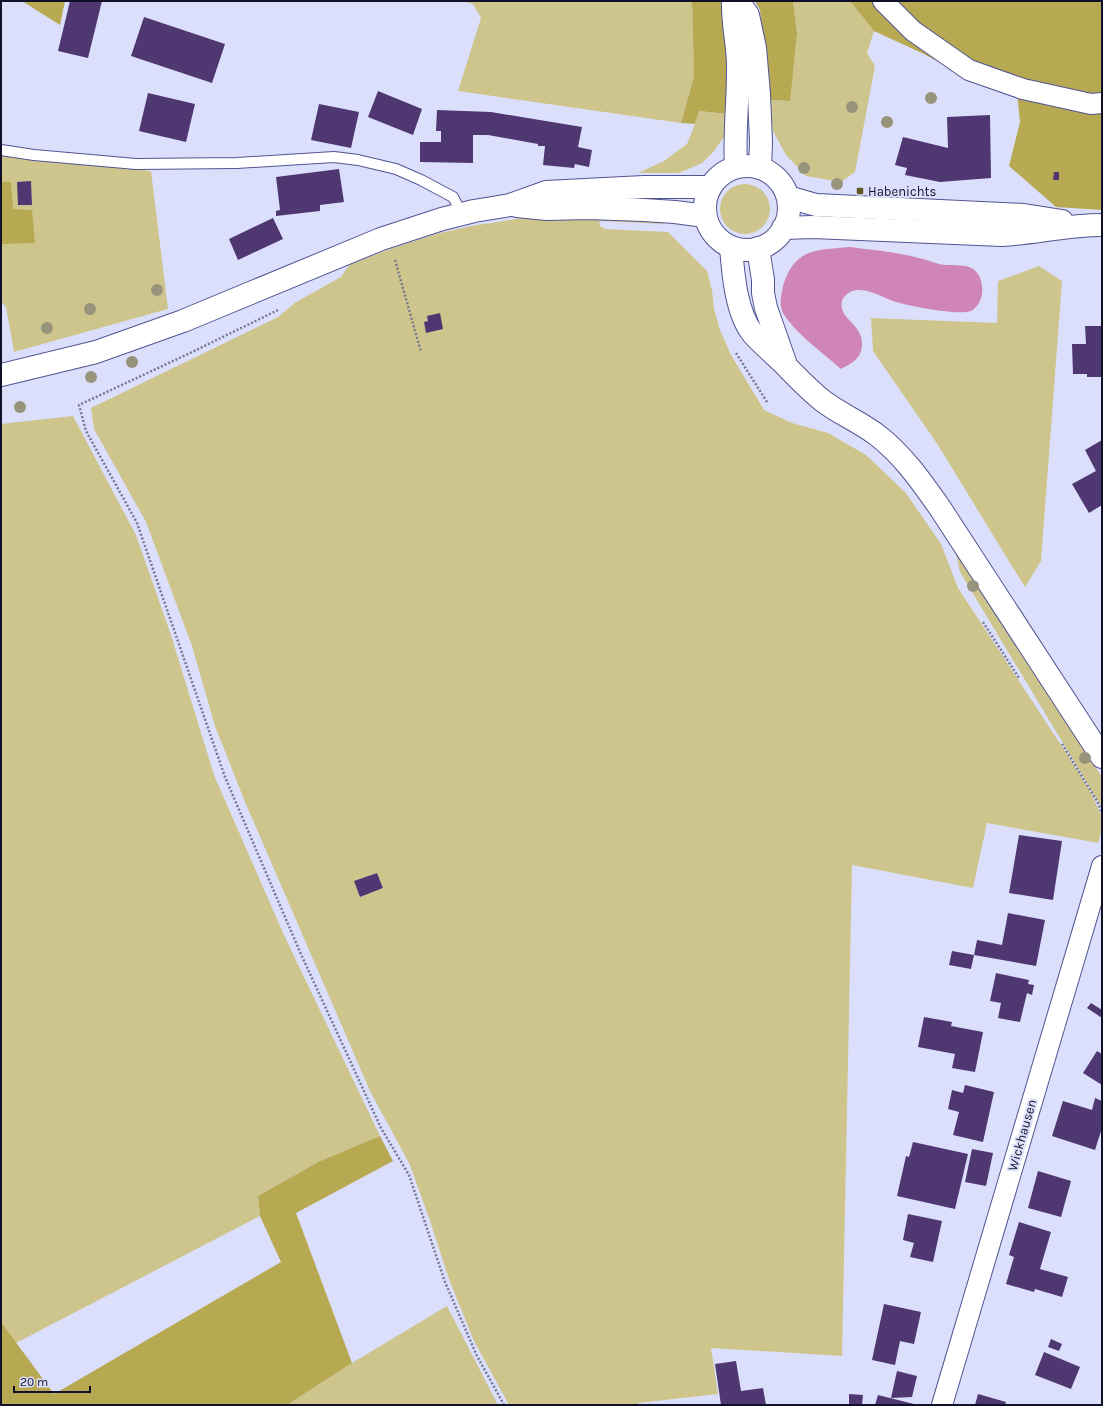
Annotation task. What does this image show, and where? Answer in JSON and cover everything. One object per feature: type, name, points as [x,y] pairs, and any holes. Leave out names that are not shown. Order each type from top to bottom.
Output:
[{"type":"main road","points":[[733,1],[738,71],[735,141],[736,167]]},
{"type":"main road","points":[[738,1],[748,15],[755,48],[761,142],[760,168]]},
{"type":"main road","points":[[748,166],[760,168],[772,174],[782,184],[788,198],[788,213],[783,228],[777,237],[768,244],[758,248],[744,250],[731,247],[722,242],[714,234],[705,216],[705,201],[710,187],[717,178],[726,171],[736,167],[748,166]]},
{"type":"main road","points":[[1,375],[96,352],[182,321],[388,236],[419,225],[462,214],[510,205],[546,192],[644,187],[710,187]]},
{"type":"main road","points":[[788,198],[816,205],[1024,215],[1094,225]]},
{"type":"main road","points":[[510,205],[548,209],[588,208],[652,210],[705,216]]},
{"type":"main road","points":[[783,228],[813,226],[1024,234],[1094,225]]},
{"type":"main road","points":[[731,247],[734,282],[743,316],[752,333],[823,401],[876,434],[906,461],[940,508],[1102,757]]},
{"type":"main road","points":[[758,248],[766,308],[787,367]]},
{"type":"street","points":[[883,1],[913,31],[969,70],[1023,89],[1091,104],[1102,103]]},
{"type":"street","name":"Wickhausen","points":[[942,1405],[1102,866]]},
{"type":"lane","points":[[1,150],[34,155],[136,164],[237,163],[334,157],[358,160],[396,169],[421,180],[453,197],[462,214]]},
{"type":"path","points":[[388,236],[421,352]]},
{"type":"path","points":[[279,309],[195,351],[80,405],[86,431],[137,523],[225,776],[300,952],[381,1128],[409,1175],[445,1282],[477,1356],[504,1405]]},
{"type":"path","points":[[733,349],[767,402]]},
{"type":"shaded area","points":[[22,1],[65,1],[60,25]]},
{"type":"shaded area","points":[[461,1],[692,1],[694,76],[681,123],[458,91],[481,18],[473,4]]},
{"type":"shaded area","points":[[692,1],[720,1],[722,5],[728,58],[727,114],[699,111],[695,124],[681,123],[694,76]]},
{"type":"shaded area","points":[[755,1],[793,1],[797,33],[790,101],[770,100],[760,10]]},
{"type":"shaded area","points":[[793,1],[850,1],[874,31],[867,53],[875,66],[855,172],[841,182],[806,176],[786,155],[773,131],[770,100],[789,101],[797,33]]},
{"type":"shaded area","points":[[850,1],[1102,1],[1102,210],[1056,207],[1009,166],[1020,122],[1017,92],[969,79],[924,54],[874,31]]},
{"type":"shaded area","points":[[699,111],[727,114],[726,134],[714,151],[702,163],[679,173],[638,173],[664,161],[687,144]]},
{"type":"shaded area","points":[[1,156],[151,171],[168,309],[14,352],[6,307],[1,301]]},
{"type":"shaded area","points":[[1,182],[11,182],[13,209],[32,210],[35,243],[1,244]]},
{"type":"shaded area","points":[[740,184],[750,184],[763,191],[770,204],[770,214],[763,227],[750,234],[740,234],[731,230],[724,223],[720,214],[720,204],[724,195],[731,188]]},
{"type":"shaded area","points":[[552,215],[665,221],[663,224],[601,221],[599,223],[600,226],[605,229],[668,232],[707,271],[712,290],[714,309],[720,330],[731,355],[764,410],[792,423],[828,433],[866,455],[906,493],[941,544],[958,588],[1089,789],[1102,817],[1102,829],[1098,843],[987,823],[973,888],[852,865],[842,1356],[711,1348],[718,1394],[638,1403],[638,1405],[509,1405],[474,1341],[450,1282],[410,1165],[370,1091],[245,802],[215,726],[192,646],[146,522],[94,429],[91,408],[278,317],[296,302],[341,277],[349,265],[384,251],[436,234],[471,226]],"holes":[[[377,873],[383,888],[360,897],[355,881]]]},
{"type":"shaded area","points":[[850,247],[910,256],[944,265],[966,266],[971,268],[976,271],[981,281],[982,292],[979,303],[973,310],[967,312],[948,312],[903,304],[867,291],[856,290],[850,292],[843,300],[842,310],[859,332],[862,339],[862,346],[857,359],[841,369],[810,342],[788,320],[783,313],[781,300],[783,286],[788,274],[793,264],[800,258],[808,253],[817,251]]},
{"type":"shaded area","points":[[1039,266],[1062,281],[1041,561],[1025,587],[938,445],[873,351],[871,318],[997,323],[998,281]]},
{"type":"shaded area","points":[[73,416],[136,535],[171,635],[214,775],[284,935],[380,1136],[318,1162],[258,1196],[260,1216],[16,1343],[1,1322],[1,424]]},
{"type":"shaded area","points":[[956,554],[1102,777],[1102,808],[960,572]]},
{"type":"shaded area","points":[[380,1136],[393,1161],[296,1213],[352,1363],[287,1405],[1,1405],[1,1322],[54,1394],[281,1262],[260,1216],[258,1196],[318,1162]]},
{"type":"shaded area","points":[[447,1306],[498,1405],[287,1405],[352,1363]]},
{"type":"building","points":[[70,1],[102,1],[88,58],[58,51]]},
{"type":"building","points":[[144,17],[225,44],[212,83],[131,56]]},
{"type":"building","points":[[378,91],[422,109],[413,135],[368,117]]},
{"type":"building","points":[[148,93],[195,104],[186,142],[139,131]]},
{"type":"building","points":[[319,104],[359,112],[351,148],[311,140]]},
{"type":"building","points":[[437,110],[491,112],[582,127],[578,147],[592,150],[589,167],[575,164],[574,168],[543,165],[545,146],[538,146],[538,144],[488,135],[473,135],[473,163],[420,162],[420,142],[441,142],[441,131],[436,131]]},
{"type":"building","points":[[990,115],[991,178],[940,182],[905,175],[907,168],[895,165],[903,137],[948,148],[947,117]]},
{"type":"building","points":[[339,169],[344,202],[320,205],[320,211],[276,216],[276,211],[280,210],[276,177]]},
{"type":"building","points":[[1054,172],[1059,172],[1059,180],[1053,180]]},
{"type":"building","points":[[31,181],[32,205],[18,205],[17,182]]},
{"type":"building","points":[[273,218],[283,239],[238,260],[229,239]]},
{"type":"building","points":[[440,313],[443,329],[426,333],[424,322],[428,321],[427,316]]},
{"type":"building","points":[[1085,326],[1102,326],[1102,377],[1087,377],[1087,374],[1073,374],[1072,344],[1086,344]]},
{"type":"building","points":[[1102,440],[1102,505],[1089,513],[1072,484],[1096,471],[1085,450]]},
{"type":"building","points":[[1019,835],[1062,841],[1053,900],[1009,893]]},
{"type":"building","points":[[377,873],[383,888],[360,897],[354,881]]},
{"type":"building","points":[[1008,913],[1045,920],[1036,966],[974,955],[977,940],[1002,945]]},
{"type":"building","points":[[952,951],[974,955],[971,969],[949,965]]},
{"type":"building","points":[[996,973],[1029,980],[1028,984],[1034,985],[1032,995],[1027,993],[1020,1022],[998,1018],[1001,1003],[990,1001]]},
{"type":"building","points":[[1091,1003],[1102,1010],[1102,1018],[1087,1008]]},
{"type":"building","points":[[924,1017],[952,1022],[951,1026],[983,1032],[975,1072],[952,1068],[955,1054],[918,1047]]},
{"type":"building","points":[[1097,1051],[1102,1054],[1102,1085],[1083,1073]]},
{"type":"building","points":[[965,1085],[994,1092],[983,1142],[953,1135],[959,1112],[948,1109],[952,1090],[963,1093]]},
{"type":"building","points":[[1095,1098],[1102,1101],[1102,1128],[1095,1150],[1052,1136],[1063,1101],[1092,1110]]},
{"type":"building","points":[[913,1142],[968,1154],[955,1209],[897,1196],[906,1156],[909,1157]]},
{"type":"building","points":[[972,1149],[993,1153],[986,1186],[965,1182]]},
{"type":"building","points":[[1038,1171],[1071,1181],[1061,1217],[1028,1208]]},
{"type":"building","points":[[908,1214],[942,1221],[933,1262],[910,1257],[914,1243],[903,1240]]},
{"type":"building","points":[[1019,1222],[1051,1232],[1040,1269],[1068,1277],[1062,1297],[1035,1289],[1034,1292],[1006,1284],[1014,1257],[1009,1255]]},
{"type":"building","points":[[884,1304],[921,1312],[914,1344],[900,1341],[895,1365],[872,1360]]},
{"type":"building","points":[[1051,1339],[1062,1344],[1059,1351],[1048,1347]]},
{"type":"building","points":[[1044,1352],[1080,1367],[1071,1389],[1035,1375]]},
{"type":"building","points":[[736,1361],[741,1391],[763,1388],[766,1405],[721,1405],[715,1364]]},
{"type":"building","points":[[897,1371],[917,1376],[912,1397],[891,1398]]},
{"type":"building","points":[[849,1394],[863,1395],[862,1405],[849,1404]]},
{"type":"building","points":[[978,1394],[1006,1402],[1005,1405],[975,1405]]},
{"type":"building","points":[[878,1395],[914,1404],[914,1405],[875,1405]]},
{"type":"place","name":"Habenichts","points":[[860,191]]}]
